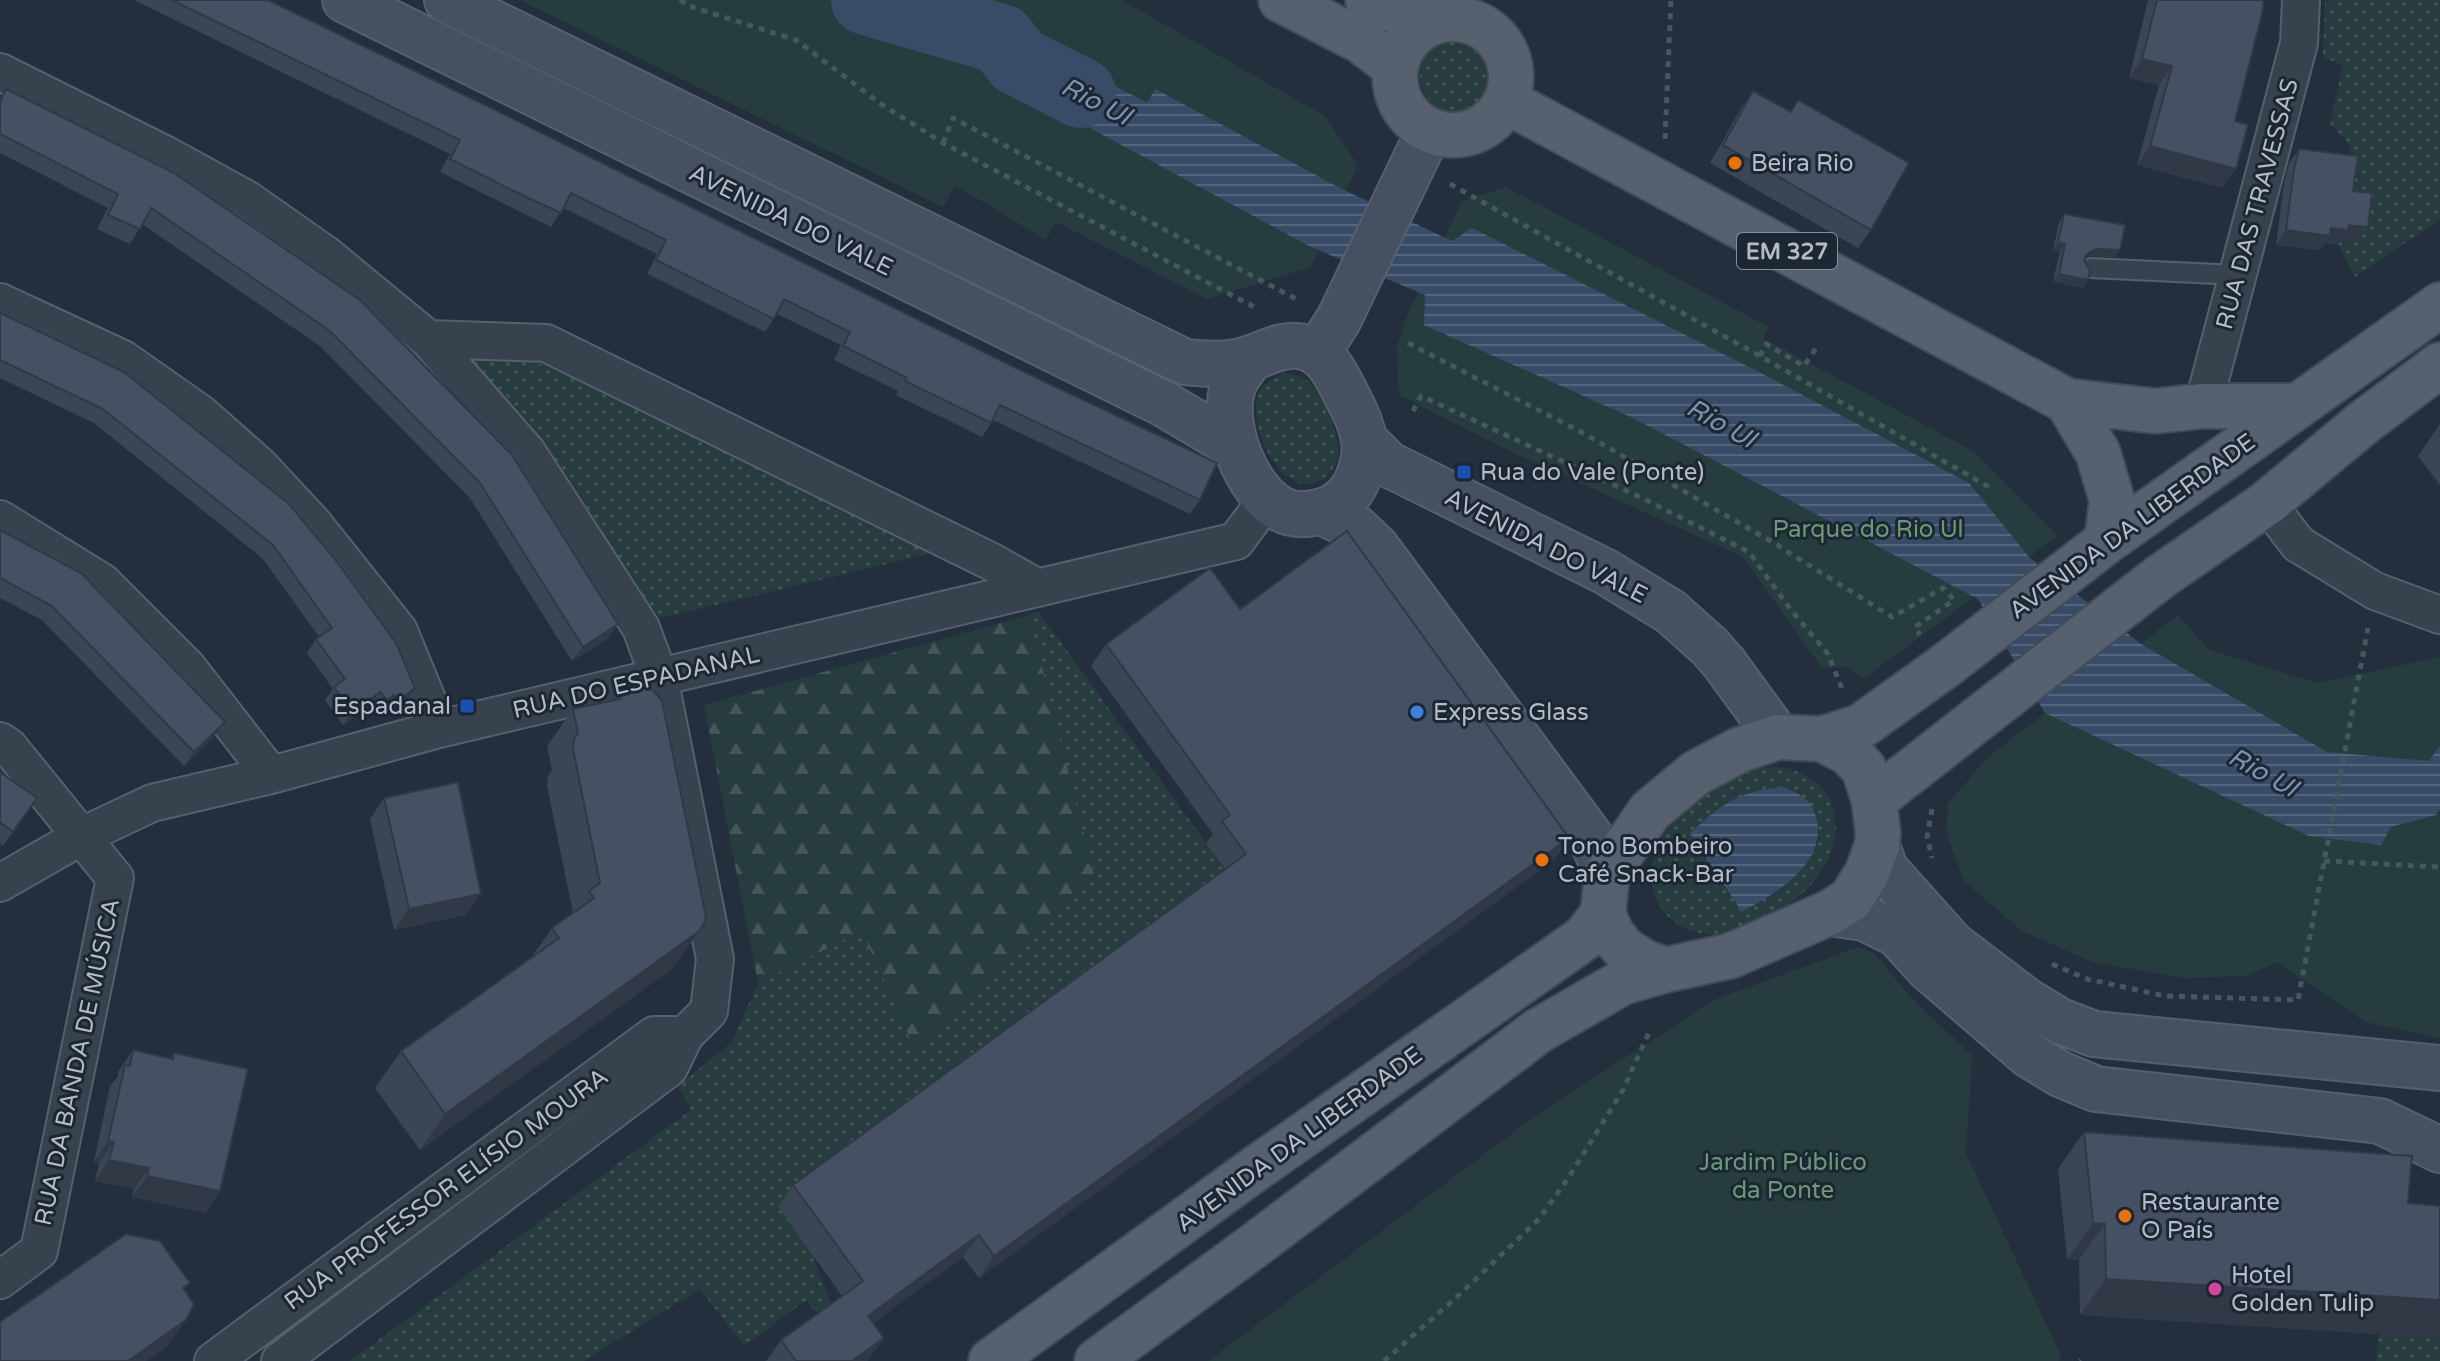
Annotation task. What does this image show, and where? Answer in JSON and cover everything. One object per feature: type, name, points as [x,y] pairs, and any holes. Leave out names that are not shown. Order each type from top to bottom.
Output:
[{"type":"main road","name":"AVENIDA DO VALE","points":[[345,0],[1164,404],[1235,446]]},
{"type":"main road","name":"AVENIDA DO VALE","points":[[447,0],[1185,362],[1216,365],[1297,345],[1318,352],[1333,369],[1365,441],[1388,464],[1606,572],[1671,612],[1717,655],[1778,737]]},
{"type":"main road","points":[[1281,0],[1361,41],[1395,67]]},
{"type":"main road","points":[[1368,0],[1428,24]]},
{"type":"main road","points":[[1447,18],[1467,20],[1486,29],[1500,42],[1509,61],[1511,81],[1506,101],[1496,116],[1482,128],[1465,134],[1447,135],[1429,131],[1413,120],[1401,105],[1395,87],[1395,67],[1400,49],[1412,34],[1428,24],[1447,18]]},
{"type":"main road","name":"EM 327","points":[[1506,101],[2067,401],[2155,411],[2203,406]]},
{"type":"main road","points":[[1318,352],[1339,319],[1429,131]]},
{"type":"main road","name":"AVENIDA DA LIBERDADE","points":[[991,1361],[1248,1174],[1584,938],[1650,811],[1696,773],[1739,750],[1778,737],[1822,739],[1860,727],[1934,654],[2107,541],[2440,305]]},
{"type":"main road","points":[[1250,359],[1232,389],[1229,416],[1235,446],[1255,485],[1280,508],[1298,514],[1322,512],[1347,497],[1361,472],[1365,441]]},
{"type":"main road","points":[[1874,800],[2160,577],[2267,503],[2363,423],[2440,365]]},
{"type":"main road","points":[[2067,401],[2098,453],[2112,500],[2107,541]]},
{"type":"main road","points":[[2203,406],[2297,406]]},
{"type":"main road","points":[[1322,512],[1356,528],[1377,548],[1590,836],[1612,935],[1625,950],[1665,970]]},
{"type":"main road","name":"AVENIDA DA LIBERDADE","points":[[1097,1361],[1538,1031],[1623,982],[1730,956],[1829,913],[1851,899],[1867,873],[1877,846],[1874,800],[1864,769],[1849,753],[1822,739]]},
{"type":"main road","points":[[1877,846],[1885,869],[1952,944],[2027,1001],[2060,1021],[2094,1034],[2440,1068]]},
{"type":"main road","points":[[1829,913],[1864,918],[1897,934],[1928,968],[2029,1055],[2060,1074],[2096,1089],[2380,1121],[2440,1150]]},
{"type":"street","name":"RUA DAS TRAVESSAS","points":[[2203,406],[2299,43],[2301,0]]},
{"type":"street","name":"RUA PROFESSOR ELÍSIO MOURA","points":[[0,72],[168,156],[248,200],[325,254],[428,339],[527,452],[641,628],[659,677],[715,959],[709,1011],[685,1035],[669,1068],[280,1361]]},
{"type":"street","points":[[0,302],[123,359],[200,413],[260,466],[312,522],[399,631],[439,729]]},
{"type":"street","points":[[428,339],[546,343],[992,562],[1038,588]]},
{"type":"street","name":"RUA DO ESPADANAL","points":[[2,889],[82,836],[152,803],[271,775],[439,729],[1236,541],[1268,498]]},
{"type":"street","points":[[2267,503],[2298,544],[2375,591],[2440,615]]},
{"type":"street","points":[[0,519],[102,582],[188,668],[271,775]]},
{"type":"street","name":"RUA DA BANDA DE MÚSICA","points":[[0,741],[9,747],[115,878],[39,1251],[0,1280]]},
{"type":"street","name":"RUA PROFESSOR ELÍSIO MOURA","points":[[213,1361],[654,1035],[685,1035]]},
{"type":"lane","points":[[2091,268],[2238,275]]},
{"type":"path","points":[[680,0],[689,6],[796,40],[881,104],[943,143],[1271,316]]},
{"type":"path","points":[[1665,140],[1671,0]]},
{"type":"path","points":[[943,143],[953,118],[1300,301]]},
{"type":"path","points":[[1448,183],[1989,487]]},
{"type":"path","points":[[1408,343],[1583,433],[1772,542],[1892,617],[1943,588],[1954,600],[1915,627],[1934,654]]},
{"type":"path","points":[[1760,356],[1766,344],[1804,366],[1818,345]]},
{"type":"path","points":[[1413,411],[1421,396],[1640,497],[1749,552],[1828,654],[1843,692]]},
{"type":"path","points":[[2043,960],[2087,979],[2165,996],[2298,1000],[2375,591]]},
{"type":"path","points":[[1933,863],[1927,837],[1934,796]]},
{"type":"path","points":[[2324,861],[2440,867]]},
{"type":"path","points":[[1384,1361],[1539,1219],[1623,1090],[1650,1030]]},
{"type":"green space","points":[[520,0],[1122,0],[1325,116],[1358,165],[1311,267],[1207,299],[1056,222],[1046,240],[955,185],[943,207]]},
{"type":"green space","points":[[2325,0],[2440,0],[2440,219],[2355,277],[2338,245],[2351,146],[2330,123],[2343,65],[2323,57]]},
{"type":"green space","points":[[1456,40],[1482,50],[1492,76],[1482,102],[1456,112],[1430,102],[1420,76],[1430,50]]},
{"type":"green space","name":"Parque do Rio Ul","points":[[1506,187],[1769,327],[1763,338],[1973,451],[2058,536],[1864,678],[1846,667],[1822,668],[1743,557],[1503,448],[1399,395],[1397,346],[1407,316],[1462,201]]},
{"type":"green space","points":[[465,357],[544,364],[936,552],[657,619],[545,446]]},
{"type":"green space","points":[[1284,373],[1301,377],[1312,385],[1336,435],[1336,463],[1324,478],[1309,484],[1295,481],[1282,472],[1262,440],[1257,422],[1256,405],[1260,391]]},
{"type":"green space","points":[[1038,611],[1230,876],[813,1256],[834,1312],[823,1320],[806,1300],[744,1346],[700,1289],[584,1361],[350,1361],[691,1110],[678,1086],[732,1042],[758,983],[862,931],[917,1054],[1094,878],[1029,615]]},
{"type":"green space","points":[[1029,615],[1095,878],[917,1054],[862,931],[758,983],[704,705]]},
{"type":"green space","points":[[2177,615],[2210,650],[2317,683],[2440,657],[2440,1038],[2365,1022],[2277,962],[2246,976],[2185,978],[2092,962],[2022,931],[1964,881],[1946,832],[1948,804],[1986,759]]},
{"type":"green space","points":[[1769,767],[1793,770],[1813,780],[1827,794],[1834,811],[1836,829],[1824,866],[1813,883],[1798,897],[1756,923],[1730,932],[1709,934],[1691,931],[1676,923],[1656,900],[1652,884],[1656,851],[1664,835],[1689,807],[1723,782],[1748,770]]},
{"type":"green space","name":"Jardim Público da Ponte","points":[[1858,947],[1874,953],[1917,1004],[1972,1055],[1966,1153],[2061,1356],[2059,1361],[1208,1361],[1538,1114],[1714,1000]]},
{"type":"green space","points":[[2379,1334],[2440,1338],[2440,1361],[2376,1361]]},
{"type":"water","points":[[1007,28],[1147,103],[1155,89],[1340,188],[1452,241],[1472,228],[1761,373],[1969,483],[2030,558],[2141,644],[2327,752],[2429,761],[2440,746],[2440,809],[2436,815],[2391,827],[2381,845],[2309,836],[2045,713],[1978,599],[1633,418],[1424,325],[1425,295],[1309,246],[984,71]]},
{"type":"water","points":[[1784,787],[1801,796],[1813,808],[1817,837],[1813,852],[1805,865],[1782,887],[1742,912],[1690,833],[1732,800]]},
{"type":"building","points":[[172,0],[268,0],[479,102],[1018,369],[1217,463],[1200,500],[1000,405],[991,423],[905,381],[907,378],[843,346],[850,332],[784,299],[774,319],[656,260],[666,240],[571,193],[561,213],[526,197],[450,159],[460,140]]},
{"type":"building","points":[[2157,0],[2263,0],[2235,121],[2248,125],[2236,169],[2150,146],[2172,66],[2142,59]]},
{"type":"building","points":[[6,89],[174,173],[360,300],[512,455],[618,624],[583,647],[480,483],[330,331],[151,208],[140,229],[108,215],[118,194],[0,134],[0,102]]},
{"type":"building","points":[[1753,91],[1791,112],[1798,100],[1909,163],[1871,230],[1723,145]]},
{"type":"building","points":[[2299,149],[2358,156],[2353,191],[2372,193],[2368,227],[2349,225],[2348,230],[2331,228],[2330,236],[2286,230]]},
{"type":"building","points":[[2064,214],[2125,225],[2120,250],[2096,249],[2087,254],[2084,261],[2090,271],[2088,280],[2059,274],[2065,244],[2058,242]]},
{"type":"building","points":[[0,313],[124,372],[289,504],[334,558],[396,643],[415,688],[398,701],[394,695],[387,700],[380,692],[352,712],[334,687],[345,679],[316,639],[332,628],[273,545],[103,409],[0,360]]},
{"type":"building","points":[[0,530],[81,573],[225,722],[194,752],[52,606],[0,578]]},
{"type":"building","points":[[1347,531],[1569,838],[994,1256],[979,1235],[926,1273],[868,1316],[884,1338],[852,1361],[796,1361],[781,1340],[863,1281],[793,1185],[1246,854],[1222,821],[1230,815],[1106,644],[1210,568],[1240,609]]},
{"type":"building","points":[[639,687],[653,690],[662,701],[706,917],[703,926],[445,1114],[401,1051],[559,938],[552,928],[594,898],[589,891],[600,883],[573,749],[578,733],[573,709],[620,699],[623,691]]},
{"type":"building","points":[[0,772],[37,798],[13,832],[0,822]]},
{"type":"building","points":[[458,782],[481,894],[409,909],[384,798]]},
{"type":"building","points":[[133,1050],[173,1059],[174,1053],[248,1069],[220,1191],[147,1176],[149,1168],[109,1160],[114,1142],[108,1141],[125,1065],[130,1066]]},
{"type":"building","points":[[2084,1132],[2412,1156],[2408,1203],[2440,1206],[2440,1300],[2106,1279],[2105,1224],[2093,1223]]},
{"type":"building","points":[[126,1234],[160,1241],[190,1283],[183,1288],[194,1304],[186,1320],[128,1361],[0,1361],[0,1322]]},
{"type":"waterway","name":"Rio Ul","points":[[866,0],[1001,39],[1018,61],[1081,93]]},
{"type":"place","name":"Beira Rio","points":[[1735,163]]},
{"type":"place","name":"Rua do Vale (Ponte)","points":[[1464,472]]},
{"type":"place","name":"Espadanal","points":[[467,706]]},
{"type":"place","name":"Express Glass","points":[[1417,712]]},
{"type":"place","name":"Tono Bombeiro Café Snack-Bar","points":[[1542,860]]},
{"type":"place","name":"Restaurante O País","points":[[2125,1216]]},
{"type":"place","name":"Hotel Golden Tulip","points":[[2215,1289]]}]
